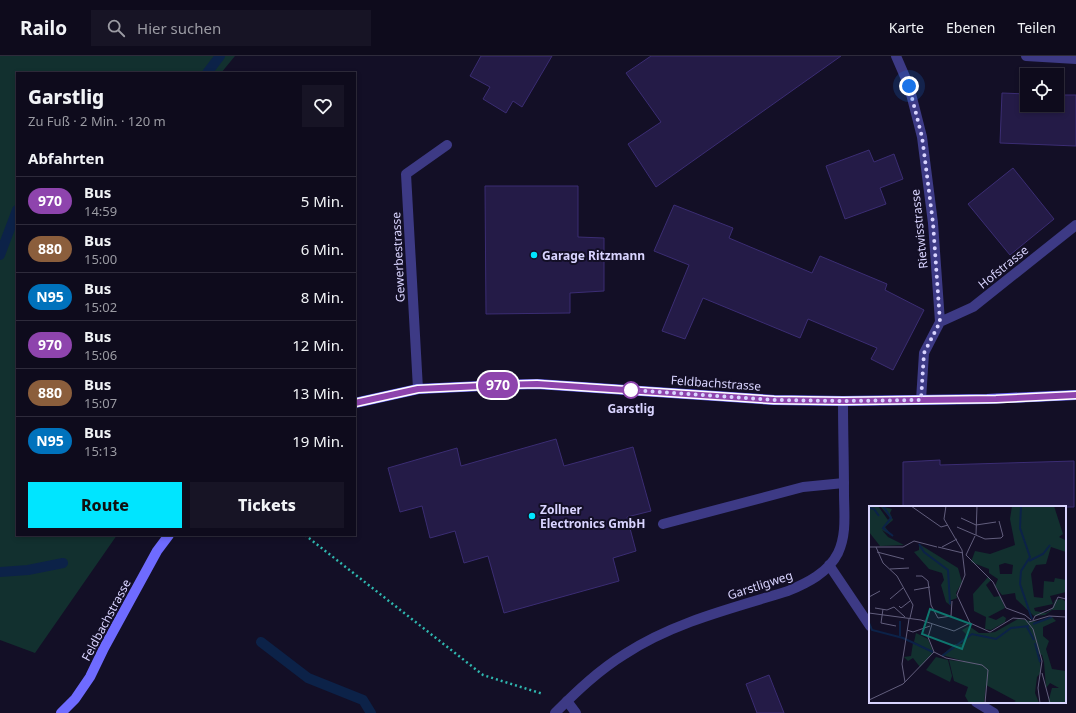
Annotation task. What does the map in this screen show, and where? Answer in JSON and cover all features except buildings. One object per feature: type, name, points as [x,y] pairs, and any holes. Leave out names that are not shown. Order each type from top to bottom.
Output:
[{"type":"main road","name":"Feldbachstrasse","points":[[356,403],[418,389],[537,384],[774,400],[843,401],[1004,399],[1076,395]]},
{"type":"main road","name":"Feldbachstrasse","points":[[61,713],[75,699],[90,677],[104,648],[157,551],[168,536]]},
{"type":"street","name":"Rietwisstrasse","points":[[896,56],[909,86],[922,137],[933,223],[940,322]]},
{"type":"street","points":[[1026,56],[1076,59]]},
{"type":"street","name":"Gewerbestrasse","points":[[418,389],[406,174],[447,145]]},
{"type":"street","name":"Hofstrasse","points":[[940,322],[973,307],[1076,225]]},
{"type":"street","points":[[921,400],[924,353],[940,322]]},
{"type":"street","name":"Garstligweg","points":[[555,713],[586,683],[625,654],[647,641],[687,623],[788,591],[818,576],[829,565],[837,554],[842,542],[844,530],[843,401]]},
{"type":"street","points":[[663,524],[804,487],[844,483]]},
{"type":"street","points":[[829,565],[869,625]]},
{"type":"street","points":[[567,701],[576,713]]},
{"type":"street","points":[[978,703],[994,713]]},
{"type":"path","points":[[306,536],[483,675],[567,701]]},
{"type":"green space","points":[[0,56],[235,56],[222,72],[16,72],[16,536],[116,536],[35,653],[0,640]]},
{"type":"waterway","points":[[208,72],[220,56]]},
{"type":"waterway","points":[[0,255],[16,213]]},
{"type":"waterway","points":[[0,572],[28,570],[63,563]]},
{"type":"waterway","points":[[261,642],[308,678],[363,700],[371,713]]},
{"type":"bus line","name":"970","points":[[356,403],[418,389],[537,384],[774,400],[843,401],[996,399],[1076,395]]},
{"type":"place","name":"Garage Ritzmann","points":[[534,255]]},
{"type":"place","name":"Garstlig","points":[[631,390]]},
{"type":"place","name":"Zollner Electronics GmbH","points":[[532,516]]},
{"type":"route","points":[[631,390],[774,400],[921,400],[924,353],[940,322],[933,223],[924,152],[922,137],[909,86]]}]
